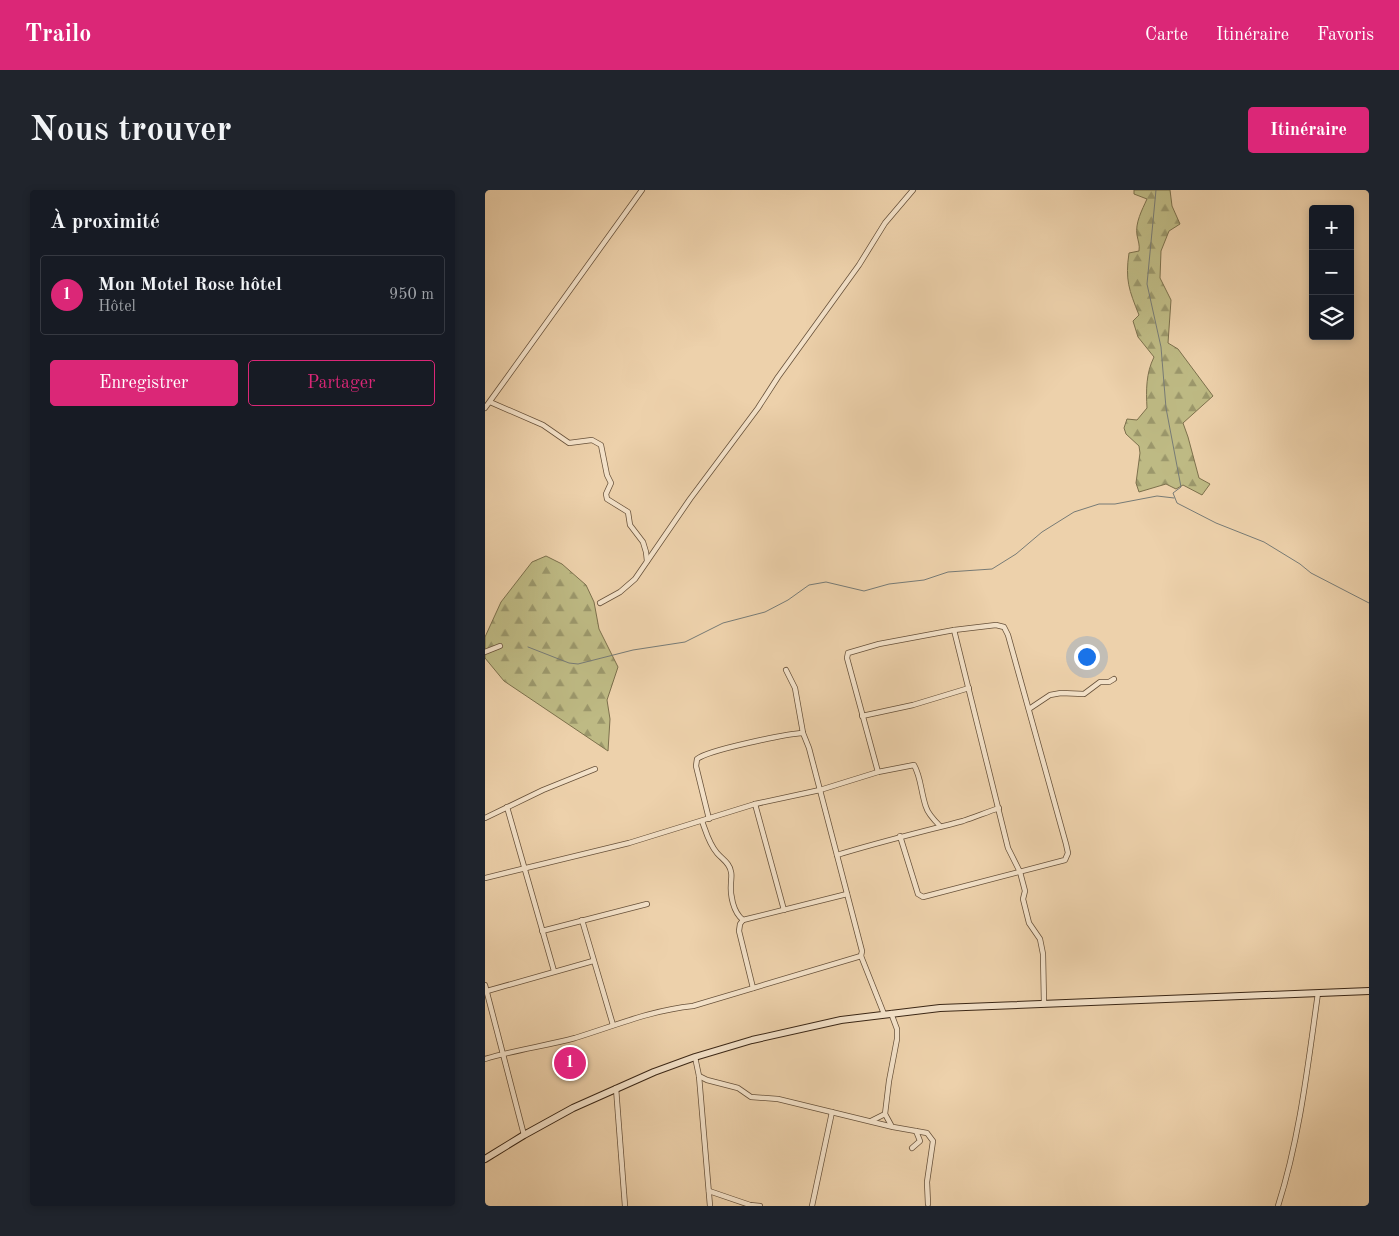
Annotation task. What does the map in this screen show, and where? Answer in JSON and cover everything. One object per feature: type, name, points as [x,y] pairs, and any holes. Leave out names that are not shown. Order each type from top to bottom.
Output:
[{"type":"main road","points":[[485,1159],[573,1108],[695,1057],[780,1033],[841,1020],[940,1008],[1369,991]]},
{"type":"street","points":[[485,408],[642,190]]},
{"type":"street","points":[[599,603],[631,584],[690,499],[758,408],[777,377],[863,258],[885,223],[913,190]]},
{"type":"street","points":[[490,402],[543,424],[569,443],[592,440],[601,445],[607,475],[611,482],[606,494],[607,499],[628,512],[630,525],[643,542],[647,562]]},
{"type":"street","points":[[878,772],[847,658],[848,653],[879,644],[953,630],[996,625],[1004,627],[1008,634],[1068,854],[1065,860],[923,897],[918,894],[900,836]]},
{"type":"street","points":[[953,630],[1008,848],[1021,872],[1025,891],[1023,899],[1029,923],[1040,939],[1043,954],[1044,1004]]},
{"type":"street","points":[[485,652],[500,646]]},
{"type":"street","points":[[786,670],[795,688],[803,733],[820,790],[862,951],[861,956],[897,1029],[885,1114],[889,1123],[893,1126]]},
{"type":"street","points":[[1029,709],[1050,695],[1061,693],[1084,694],[1101,682],[1109,682],[1114,679]]},
{"type":"street","points":[[862,716],[913,705],[969,688]]},
{"type":"street","points":[[709,819],[696,766],[697,760],[701,756],[803,733]]},
{"type":"street","points":[[485,878],[629,843],[755,804],[820,790],[878,772],[913,764],[917,771],[926,807],[940,826]]},
{"type":"street","points":[[485,818],[552,786],[595,769]]},
{"type":"street","points":[[755,804],[784,910]]},
{"type":"street","points":[[507,807],[554,971]]},
{"type":"street","points":[[837,855],[900,836],[916,834],[977,817],[999,808]]},
{"type":"street","points":[[703,821],[708,839],[732,872],[730,886],[732,899],[743,920]]},
{"type":"street","points":[[753,988],[739,931],[743,920],[847,894]]},
{"type":"street","points":[[542,931],[647,904]]},
{"type":"street","points":[[582,920],[613,1025]]},
{"type":"street","points":[[485,1059],[554,1044],[613,1025],[677,1008],[693,1006],[861,956]]},
{"type":"street","points":[[487,991],[593,961]]},
{"type":"street","points":[[485,985],[524,1135]]},
{"type":"street","points":[[1278,1206],[1288,1175],[1318,993]]},
{"type":"street","points":[[695,1057],[699,1076],[710,1206]]},
{"type":"street","points":[[699,1076],[738,1088],[751,1097],[778,1099],[927,1133],[933,1141],[927,1182],[928,1204]]},
{"type":"street","points":[[617,1088],[625,1206]]},
{"type":"street","points":[[812,1206],[832,1112]]},
{"type":"street","points":[[871,1121],[885,1114]]},
{"type":"street","points":[[912,1148],[920,1141],[916,1131]]},
{"type":"street","points":[[709,1191],[750,1205],[760,1206]]},
{"type":"green space","points":[[1134,190],[1170,190],[1172,206],[1180,224],[1169,231],[1161,251],[1160,278],[1171,300],[1168,343],[1178,349],[1213,396],[1183,423],[1199,478],[1210,484],[1202,495],[1183,485],[1176,489],[1166,484],[1139,492],[1136,483],[1140,453],[1139,446],[1126,434],[1124,428],[1127,419],[1137,420],[1147,408],[1147,382],[1149,369],[1154,357],[1138,337],[1133,321],[1139,315],[1130,292],[1128,278],[1129,253],[1139,251],[1137,226],[1147,199],[1134,194]]},
{"type":"green space","points":[[546,556],[562,564],[586,585],[594,602],[599,629],[618,667],[607,700],[610,719],[608,751],[504,681],[485,658],[485,637],[501,602],[532,562]]},
{"type":"waterway","points":[[1156,190],[1147,284],[1161,347],[1166,408],[1181,487],[1173,493],[1177,503],[1216,523],[1264,542],[1311,573],[1369,603]]},
{"type":"waterway","points":[[528,647],[569,663],[578,664],[633,650],[685,642],[723,623],[765,612],[788,600],[809,585],[826,582],[864,591],[889,584],[924,580],[948,572],[992,569],[1016,554],[1042,532],[1074,512],[1099,504],[1115,504],[1157,496],[1174,498]]},
{"type":"place","name":"Mon Motel Rose hôtel","points":[[570,1063]]}]
